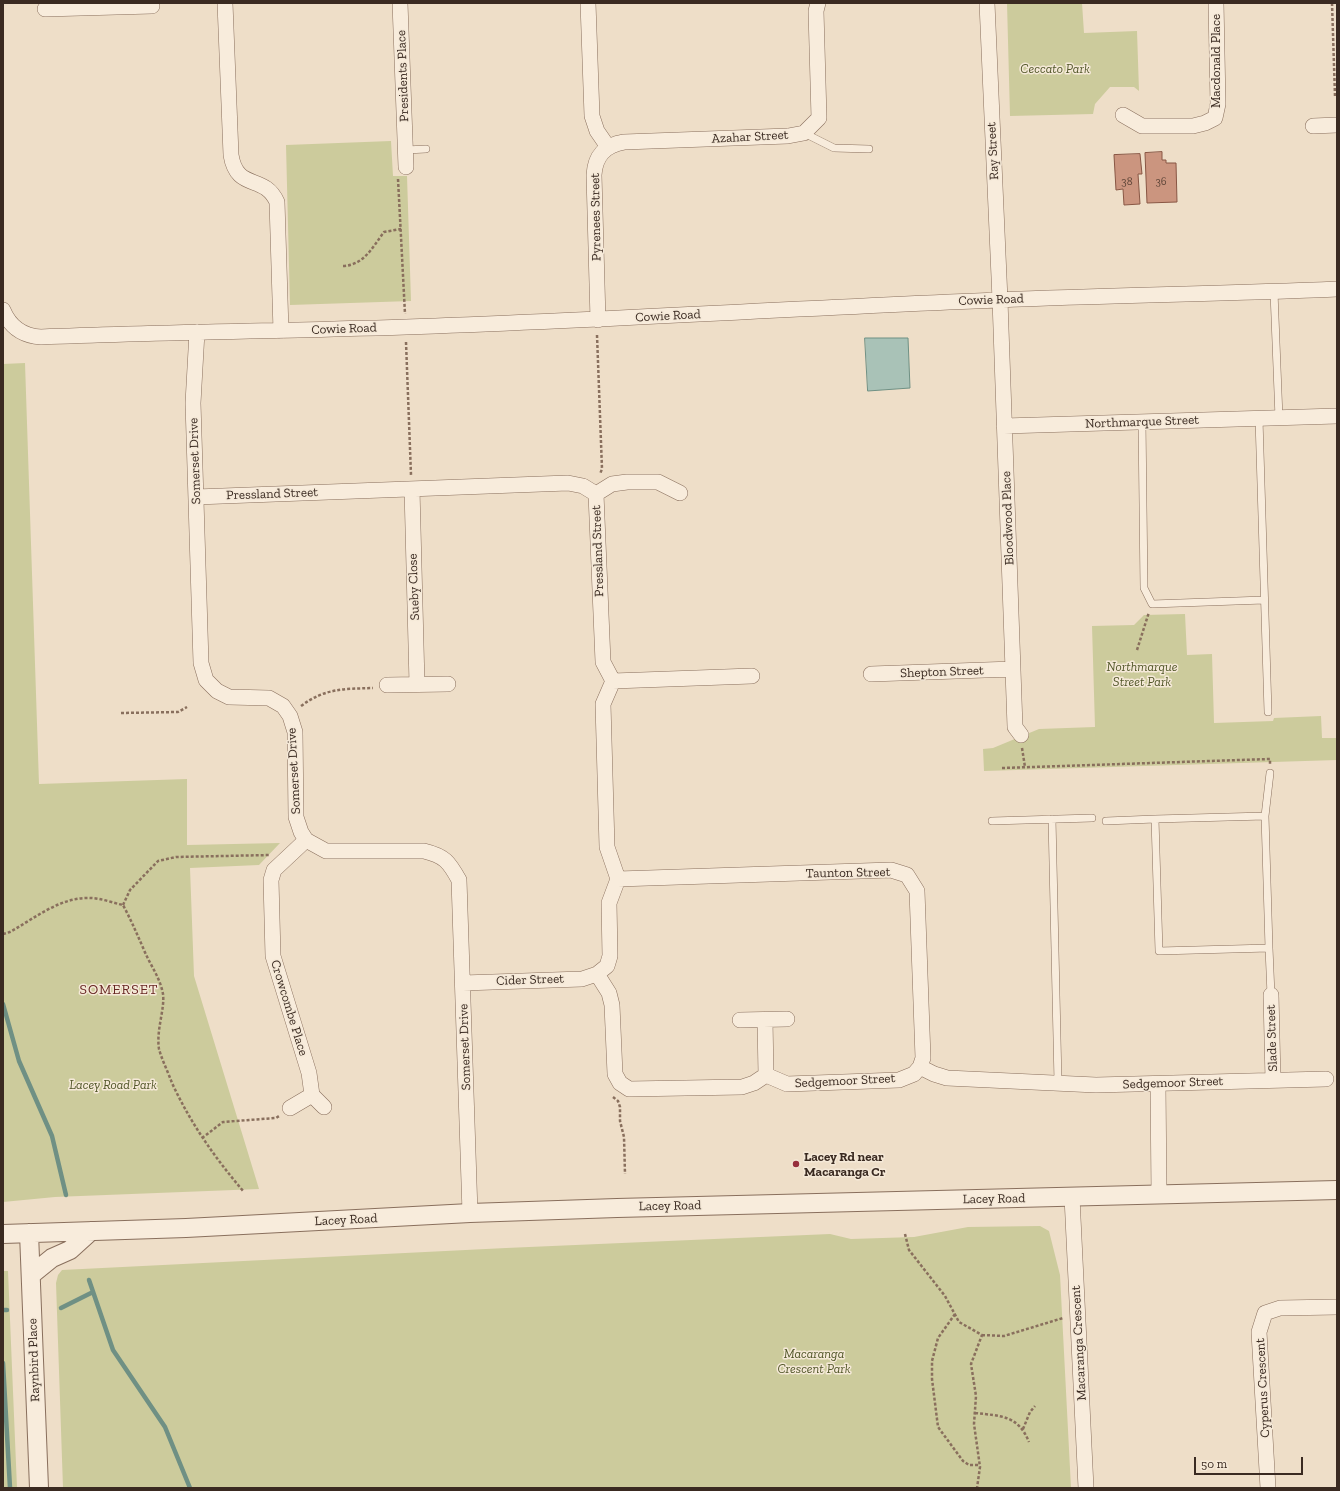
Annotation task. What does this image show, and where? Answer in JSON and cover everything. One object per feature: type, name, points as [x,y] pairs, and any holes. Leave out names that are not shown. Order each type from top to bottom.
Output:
[{"type":"street","points":[[225,3],[231,155],[238,174],[246,180],[265,186],[274,195],[277,202],[281,331]]},
{"type":"street","name":"Presidents Place","points":[[400,3],[406,167]]},
{"type":"street","points":[[588,3],[592,116],[597,131],[608,147]]},
{"type":"street","name":"Azahar Street","points":[[608,147],[628,141],[788,136],[804,132],[819,118],[816,11],[818,3]]},
{"type":"street","name":"Ray Street","points":[[987,3],[1000,300]]},
{"type":"street","name":"Macdonald Place","points":[[1123,115],[1142,126],[1193,126],[1205,123],[1215,118],[1218,104],[1216,3]]},
{"type":"street","points":[[45,9],[106,5],[152,6]]},
{"type":"street","points":[[1314,126],[1337,125]]},
{"type":"street","name":"Pyrenees Street","points":[[598,320],[594,168],[597,158],[608,147]]},
{"type":"street","name":"Cowie Road","points":[[5,313],[20,332],[34,337],[281,331],[598,320],[1000,300],[1337,290]]},
{"type":"street","name":"Bloodwood Place","points":[[1000,300],[1015,727],[1021,735]]},
{"type":"street","name":"Somerset Drive","points":[[197,332],[193,384],[201,663],[206,680],[217,691],[229,697],[269,698],[283,706],[290,716],[295,732],[296,817],[301,832],[306,840],[326,851],[424,850],[440,855],[451,864],[460,880],[470,1213]]},
{"type":"street","name":"Northmarque Street","points":[[1004,426],[1337,416]]},
{"type":"street","points":[[596,494],[612,484],[627,482],[658,482],[680,493]]},
{"type":"street","name":"Pressland Street","points":[[196,497],[568,483],[584,486],[596,494],[602,662],[613,681]]},
{"type":"street","name":"Sueby Close","points":[[412,489],[417,684]]},
{"type":"street","name":"Shepton Street","points":[[871,674],[1013,669]]},
{"type":"street","points":[[752,676],[613,681],[603,704],[607,847],[618,880],[609,903],[610,956],[607,966],[597,974],[609,993],[612,1005],[615,1074],[620,1082],[629,1089],[742,1087],[754,1083],[766,1075],[765,1020]]},
{"type":"street","points":[[387,685],[448,684]]},
{"type":"street","name":"Crowcombe Place","points":[[306,840],[274,870],[271,880],[273,956],[275,969],[308,1073],[312,1094]]},
{"type":"street","name":"Taunton Street","points":[[618,880],[891,870],[907,876],[917,891],[923,1058],[920,1066]]},
{"type":"street","name":"Cider Street","points":[[463,983],[582,979],[597,974]]},
{"type":"street","name":"Slade Street","points":[[1271,995],[1273,1080]]},
{"type":"street","points":[[740,1020],[787,1019]]},
{"type":"street","name":"Sedgemoor Street","points":[[766,1075],[787,1084],[899,1080],[914,1074],[920,1066],[934,1074],[947,1078],[1058,1082],[1096,1085],[1326,1079]]},
{"type":"street","points":[[1158,1084],[1159,1194]]},
{"type":"street","points":[[290,1108],[312,1094],[324,1107]]},
{"type":"street","name":"Lacey Road","points":[[3,1234],[324,1222],[470,1213],[617,1208],[1337,1190]]},
{"type":"street","name":"Macaranga Crescent","points":[[1072,1197],[1086,1488]]},
{"type":"street","points":[[31,1275],[52,1258],[70,1250],[91,1231]]},
{"type":"street","name":"Raynbird Place","points":[[29,1233],[39,1488]]},
{"type":"street","name":"Cyperus Crescent","points":[[1268,1488],[1260,1332],[1265,1313],[1280,1308],[1337,1307]]},
{"type":"lane","points":[[804,132],[834,148],[869,148]]},
{"type":"lane","points":[[406,150],[426,149]]},
{"type":"lane","points":[[1274,292],[1279,418]]},
{"type":"lane","points":[[1259,419],[1268,712]]},
{"type":"lane","points":[[1142,422],[1144,588],[1152,604],[1264,600]]},
{"type":"lane","points":[[1270,772],[1265,816],[1271,995]]},
{"type":"lane","points":[[1106,821],[1265,816]]},
{"type":"lane","points":[[992,821],[1092,818]]},
{"type":"lane","points":[[1052,819],[1058,1082]]},
{"type":"lane","points":[[1155,819],[1159,951],[1269,948]]},
{"type":"path","points":[[1332,3],[1335,96],[1337,96]]},
{"type":"path","points":[[405,316],[398,173],[406,167]]},
{"type":"path","points":[[343,266],[355,265],[368,253],[384,232],[401,229]]},
{"type":"path","points":[[596,494],[596,484],[602,469],[597,335]]},
{"type":"path","points":[[406,337],[412,489]]},
{"type":"path","points":[[1137,650],[1152,604]]},
{"type":"path","points":[[290,716],[315,696],[338,689],[376,688],[387,685]]},
{"type":"path","points":[[121,713],[178,712],[187,707]]},
{"type":"path","points":[[1021,735],[1025,767]]},
{"type":"path","points":[[1002,768],[1270,759],[1270,772]]},
{"type":"path","points":[[123,905],[130,890],[158,861],[176,857],[270,855],[276,851]]},
{"type":"path","points":[[3,934],[10,932],[49,908],[72,900],[91,898],[123,905],[138,933],[144,950],[157,972],[163,995],[159,1024],[159,1049],[184,1108],[202,1138],[244,1192]]},
{"type":"path","points":[[613,1098],[618,1102],[620,1107],[620,1122],[624,1137],[625,1174]]},
{"type":"path","points":[[202,1138],[223,1122],[276,1118],[290,1108]]},
{"type":"path","points":[[905,1234],[910,1250],[926,1269],[959,1322],[982,1334],[1004,1336],[1077,1314]]},
{"type":"path","points":[[955,1314],[938,1338],[932,1361],[932,1379],[938,1427],[963,1461],[969,1465],[980,1465]]},
{"type":"path","points":[[977,1488],[980,1465],[974,1424],[976,1396],[971,1364],[982,1334]]},
{"type":"path","points":[[1023,1429],[1030,1412],[1035,1406]]},
{"type":"path","points":[[975,1413],[1002,1416],[1016,1422],[1023,1429],[1029,1442]]},
{"type":"green space","name":"Ceccato Park","points":[[1007,3],[1082,3],[1084,33],[1137,31],[1139,91],[1134,87],[1110,87],[1095,104],[1093,114],[1010,116]]},
{"type":"green space","points":[[391,141],[393,176],[407,176],[411,301],[290,305],[286,145]]},
{"type":"green space","name":"Lacey Road Park","points":[[25,363],[39,784],[187,779],[187,845],[280,843],[259,865],[190,868],[194,976],[259,1189],[55,1197],[3,1202],[3,364]]},
{"type":"green space","name":"Northmarque Street Park","points":[[1185,614],[1187,655],[1212,654],[1214,723],[1273,721],[1274,718],[1321,716],[1322,738],[1337,738],[1337,760],[984,771],[983,749],[993,748],[1039,729],[1095,727],[1092,626],[1134,625],[1144,615]]},
{"type":"green space","name":"Macaranga Crescent Park","points":[[1040,1226],[1049,1231],[1060,1275],[1071,1488],[63,1488],[56,1283],[58,1275],[62,1270],[830,1234],[851,1239],[914,1237],[968,1227]]},
{"type":"green space","points":[[3,1271],[8,1271],[17,1488],[3,1488]]},
{"type":"shaded area","points":[[865,338],[908,338],[910,388],[868,391]]},
{"type":"building","points":[[1162,152],[1162,160],[1166,160],[1166,163],[1176,163],[1177,202],[1147,203],[1145,153]]},
{"type":"building","points":[[1140,154],[1142,174],[1138,174],[1140,204],[1124,205],[1123,189],[1116,190],[1114,155]]},
{"type":"waterway","points":[[3,1004],[19,1061],[52,1136],[66,1195]]},
{"type":"waterway","points":[[89,1280],[113,1350],[165,1427],[190,1488]]},
{"type":"waterway","points":[[61,1308],[93,1292]]},
{"type":"waterway","points":[[3,1363],[10,1488]]},
{"type":"place","name":"Lacey Rd near Macaranga Cr","points":[[796,1164]]},
{"type":"district","name":"SOMERSET","points":[[119,990]]}]
